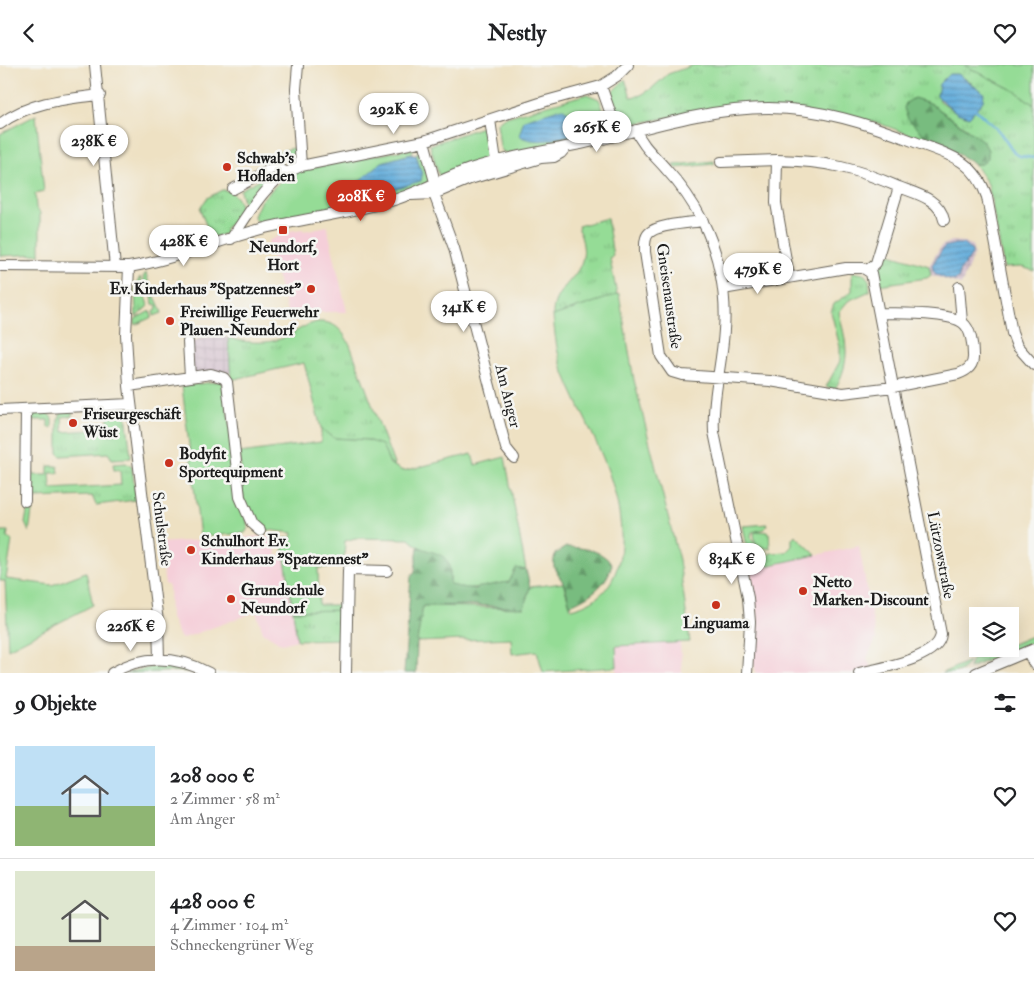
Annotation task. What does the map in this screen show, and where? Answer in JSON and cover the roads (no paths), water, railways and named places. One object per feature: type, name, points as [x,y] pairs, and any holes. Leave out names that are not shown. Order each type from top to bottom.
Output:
[{"type":"street","points":[[95,65],[100,95],[115,267]]},
{"type":"street","points":[[298,65],[296,89],[301,166]]},
{"type":"street","points":[[231,239],[270,185],[286,172],[301,166],[424,141],[602,86],[617,77],[628,65]]},
{"type":"street","points":[[602,86],[618,134]]},
{"type":"street","points":[[0,124],[19,113],[41,104],[60,99],[100,95]]},
{"type":"street","points":[[0,266],[129,267],[181,255],[303,219],[336,215],[410,195],[435,183],[496,161],[541,150],[566,147],[636,130],[730,111],[769,108],[800,110],[874,126],[953,157],[970,167],[981,181],[993,227],[1012,333],[1017,346],[1034,365]]},
{"type":"street","points":[[490,120],[496,161]]},
{"type":"street","points":[[636,130],[646,148],[679,185],[702,221],[716,258],[723,289],[724,329],[716,377],[714,432],[748,598],[750,622],[747,673]]},
{"type":"street","points":[[424,141],[435,183]]},
{"type":"street","points":[[410,195],[434,194],[470,179],[541,158],[554,157],[566,147]]},
{"type":"street","points":[[777,160],[776,203],[789,277]]},
{"type":"street","points":[[721,162],[814,161],[868,173],[936,204],[942,210],[944,220]]},
{"type":"street","points":[[233,189],[275,167],[286,172]]},
{"type":"street","points":[[723,289],[846,268],[870,271],[876,263],[899,187]]},
{"type":"street","name":"Am Anger","points":[[434,194],[454,248],[506,448],[514,458]]},
{"type":"street","name":"Gneisenaustraße","points":[[702,221],[657,228],[649,233],[645,239],[645,252],[661,356],[667,367],[672,372],[682,375],[716,377]]},
{"type":"street","name":"Schulstraße","points":[[129,267],[126,335],[129,387],[158,622],[159,659]]},
{"type":"street","name":"Lützowstraße","points":[[859,673],[899,664],[936,647],[941,638],[870,271]]},
{"type":"street","points":[[959,287],[962,322]]},
{"type":"street","points":[[716,377],[770,381],[843,393],[893,387],[967,372],[974,359],[967,327],[962,322],[946,317],[879,313]]},
{"type":"street","points":[[188,343],[190,377]]},
{"type":"street","points":[[129,387],[190,377],[220,375],[227,382],[240,497],[252,524],[260,531]]},
{"type":"street","points":[[0,410],[131,404]]},
{"type":"street","points":[[25,501],[26,409]]},
{"type":"street","points":[[346,673],[348,570],[386,571]]},
{"type":"street","points":[[976,673],[1031,651],[1034,664]]},
{"type":"street","points":[[112,673],[137,663],[159,659],[182,661],[209,673]]},
{"type":"water","points":[[949,74],[958,74],[984,93],[983,101],[969,117],[957,113],[937,96],[939,84]]},
{"type":"water","points":[[562,108],[574,116],[577,133],[540,141],[519,136],[524,120]]},
{"type":"water","points":[[411,154],[416,155],[422,175],[421,181],[366,197],[359,192],[358,182],[382,162]]},
{"type":"water","points":[[964,244],[972,251],[972,255],[959,272],[959,278],[954,281],[937,275],[932,265],[944,247]]},
{"type":"waterway","points":[[975,109],[999,131],[1014,153],[1034,158]]},
{"type":"place","name":"Schwab's Hofladen","points":[[227,167]]},
{"type":"place","name":"Neundorf, Hort","points":[[283,230]]},
{"type":"place","name":"Ev. Kinderhaus \"Spatzennest\"","points":[[311,289]]},
{"type":"place","name":"Freiwillige Feuerwehr Plauen-Neundorf","points":[[170,321]]},
{"type":"place","name":"Friseurgeschäft Wüst","points":[[73,423]]},
{"type":"place","name":"Bodyfit Sportequipment","points":[[169,463]]},
{"type":"place","name":"Schulhort Ev. Kinderhaus \"Spatzennest\"","points":[[191,550]]},
{"type":"place","name":"Netto Marken-Discount","points":[[803,591]]},
{"type":"place","name":"Grundschule Neundorf","points":[[231,599]]},
{"type":"place","name":"Linguama","points":[[716,605]]}]
